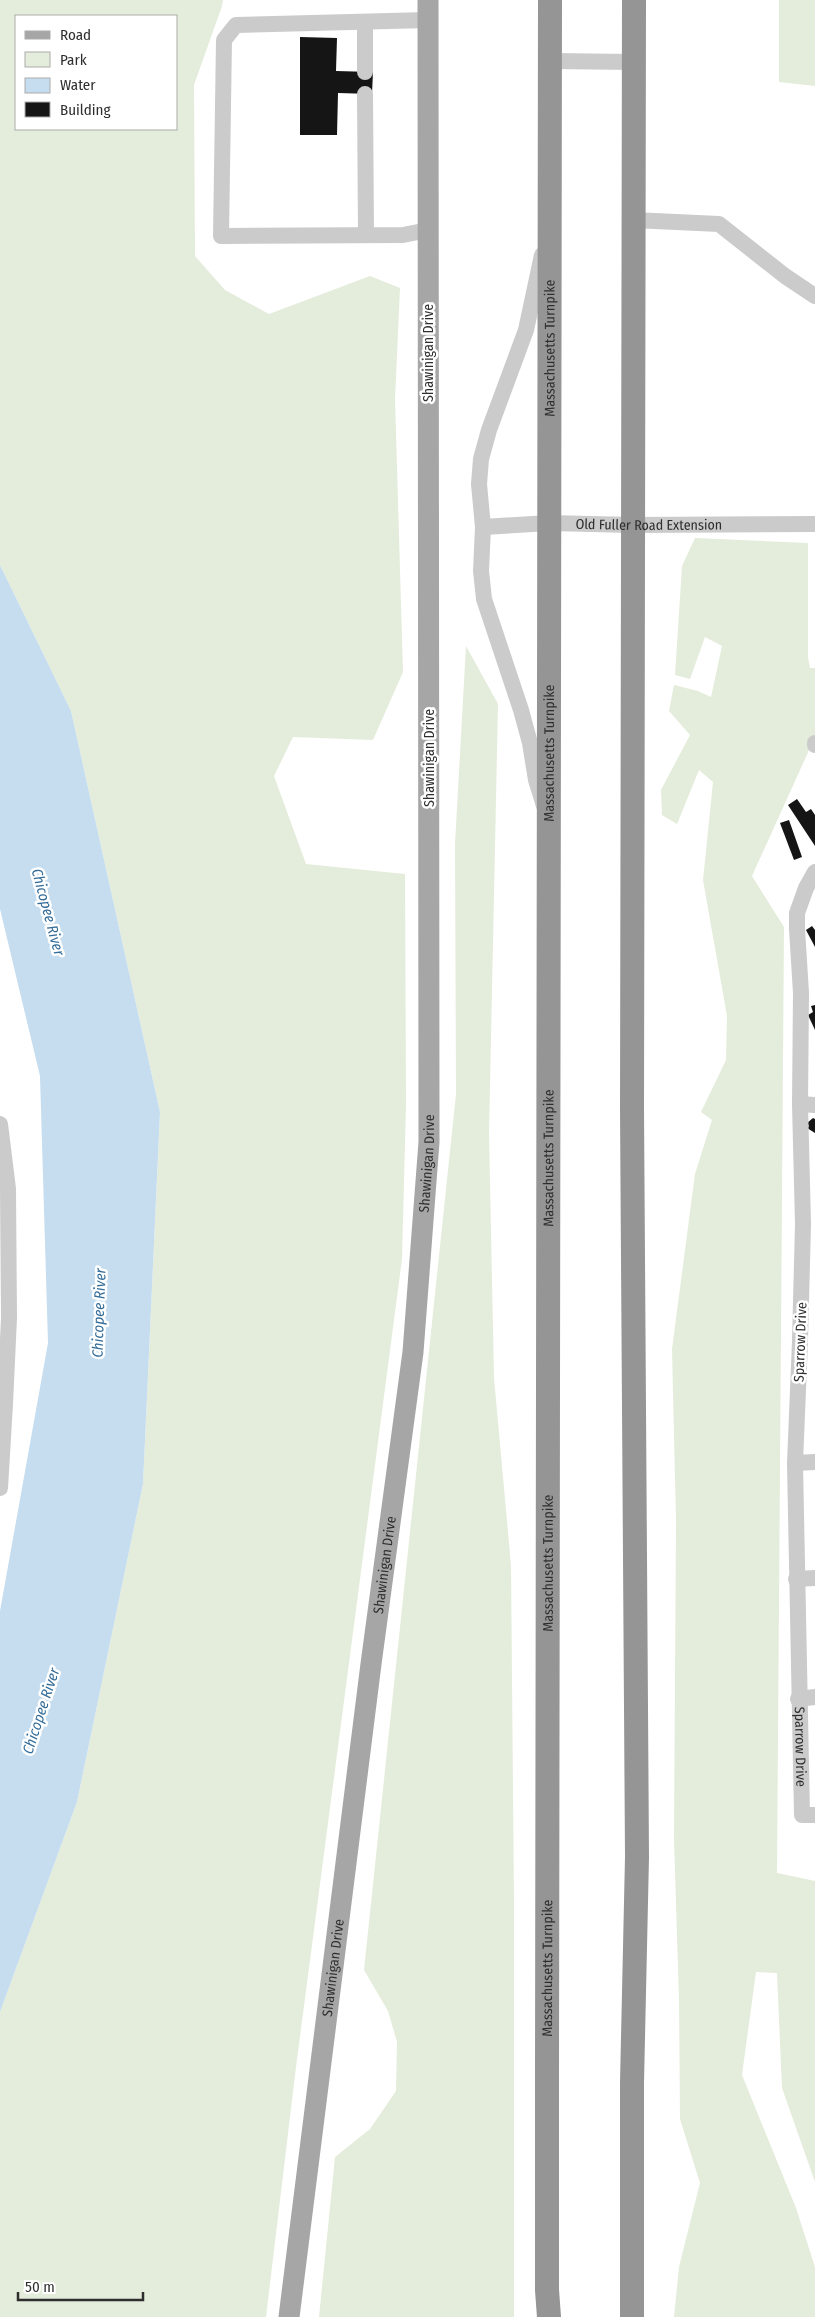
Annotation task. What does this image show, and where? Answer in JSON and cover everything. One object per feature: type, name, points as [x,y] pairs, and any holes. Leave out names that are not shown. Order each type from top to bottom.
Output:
[{"type":"highway","name":"Massachusetts Turnpike","points":[[549,2317],[547,2290],[546,2089],[550,0]]},
{"type":"highway","points":[[632,2317],[632,2083],[637,1857],[632,1109],[634,0]]},
{"type":"main road","name":"Shawinigan Drive","points":[[289,2317],[371,1664],[413,1352],[425,1215],[429,1142],[428,230],[426,54],[428,10]]},
{"type":"street","points":[[428,10],[365,22],[236,25],[224,40],[221,236],[403,235],[428,230]]},
{"type":"street","points":[[365,22],[366,72]]},
{"type":"street","points":[[551,61],[634,62]]},
{"type":"street","points":[[365,94],[366,235]]},
{"type":"street","points":[[549,821],[536,780],[523,719],[484,599],[481,570],[483,527],[479,484],[481,460],[491,422],[526,330],[550,213]]},
{"type":"street","points":[[633,220],[719,224],[785,276],[815,296]]},
{"type":"street","name":"Old Fuller Road Extension","points":[[483,527],[549,523],[633,525],[815,524]]},
{"type":"street","name":"Sparrow Drive","points":[[808,1815],[798,1699],[794,1463],[808,1341],[808,988],[797,913],[806,888],[815,872]]},
{"type":"street","points":[[0,1124],[8,1189],[9,1318],[2,1404],[0,1488]]},
{"type":"street","points":[[794,1463],[815,1462]]},
{"type":"street","points":[[796,1579],[815,1578]]},
{"type":"street","points":[[798,1699],[815,1697]]},
{"type":"green space","points":[[0,0],[223,0],[194,85],[195,256],[225,290],[269,314],[370,276],[400,288],[395,399],[403,672],[373,740],[293,737],[274,776],[306,864],[405,874],[406,1104],[402,1259],[296,2067],[266,2317],[0,2317],[0,2012],[77,1802],[143,1484],[160,1112],[71,711],[0,565]]},
{"type":"green space","points":[[779,0],[815,0],[815,86],[779,82]]},
{"type":"green space","points":[[695,538],[808,543],[808,657],[810,668],[815,668],[815,737],[752,876],[784,927],[777,1873],[815,1881],[815,2182],[782,2088],[777,1973],[756,1972],[742,2075],[796,2208],[815,2267],[815,2317],[674,2317],[679,2267],[700,2183],[680,2119],[679,2000],[674,1839],[676,1520],[672,1349],[695,1174],[712,1120],[701,1112],[726,1060],[727,1016],[703,880],[713,782],[699,770],[677,824],[662,815],[661,790],[690,735],[669,711],[674,685],[698,691],[711,697],[722,646],[705,637],[690,679],[675,675],[682,566]]},
{"type":"green space","points":[[466,646],[498,704],[489,1133],[494,1378],[511,1565],[514,1903],[514,2317],[319,2317],[335,2157],[370,2129],[396,2091],[397,2042],[388,2011],[364,1970],[456,1094],[455,844]]},
{"type":"water","name":"Chicopee River","points":[[0,565],[71,711],[160,1112],[143,1484],[77,1802],[0,2012],[0,1611],[48,1343],[40,1076],[0,909]]},
{"type":"building","points":[[300,37],[337,38],[336,71],[373,72],[372,94],[338,93],[337,135],[300,135]]},
{"type":"building","points":[[797,799],[806,812],[811,809],[815,815],[815,846],[788,805]]},
{"type":"building","points":[[789,820],[802,857],[794,860],[780,823]]},
{"type":"building","points":[[812,926],[815,930],[815,947],[806,930]]},
{"type":"building","points":[[815,1005],[815,1030],[808,1015],[813,1012],[811,1006]]},
{"type":"building","points":[[813,1118],[815,1119],[815,1133],[807,1128],[809,1126],[807,1123]]}]
